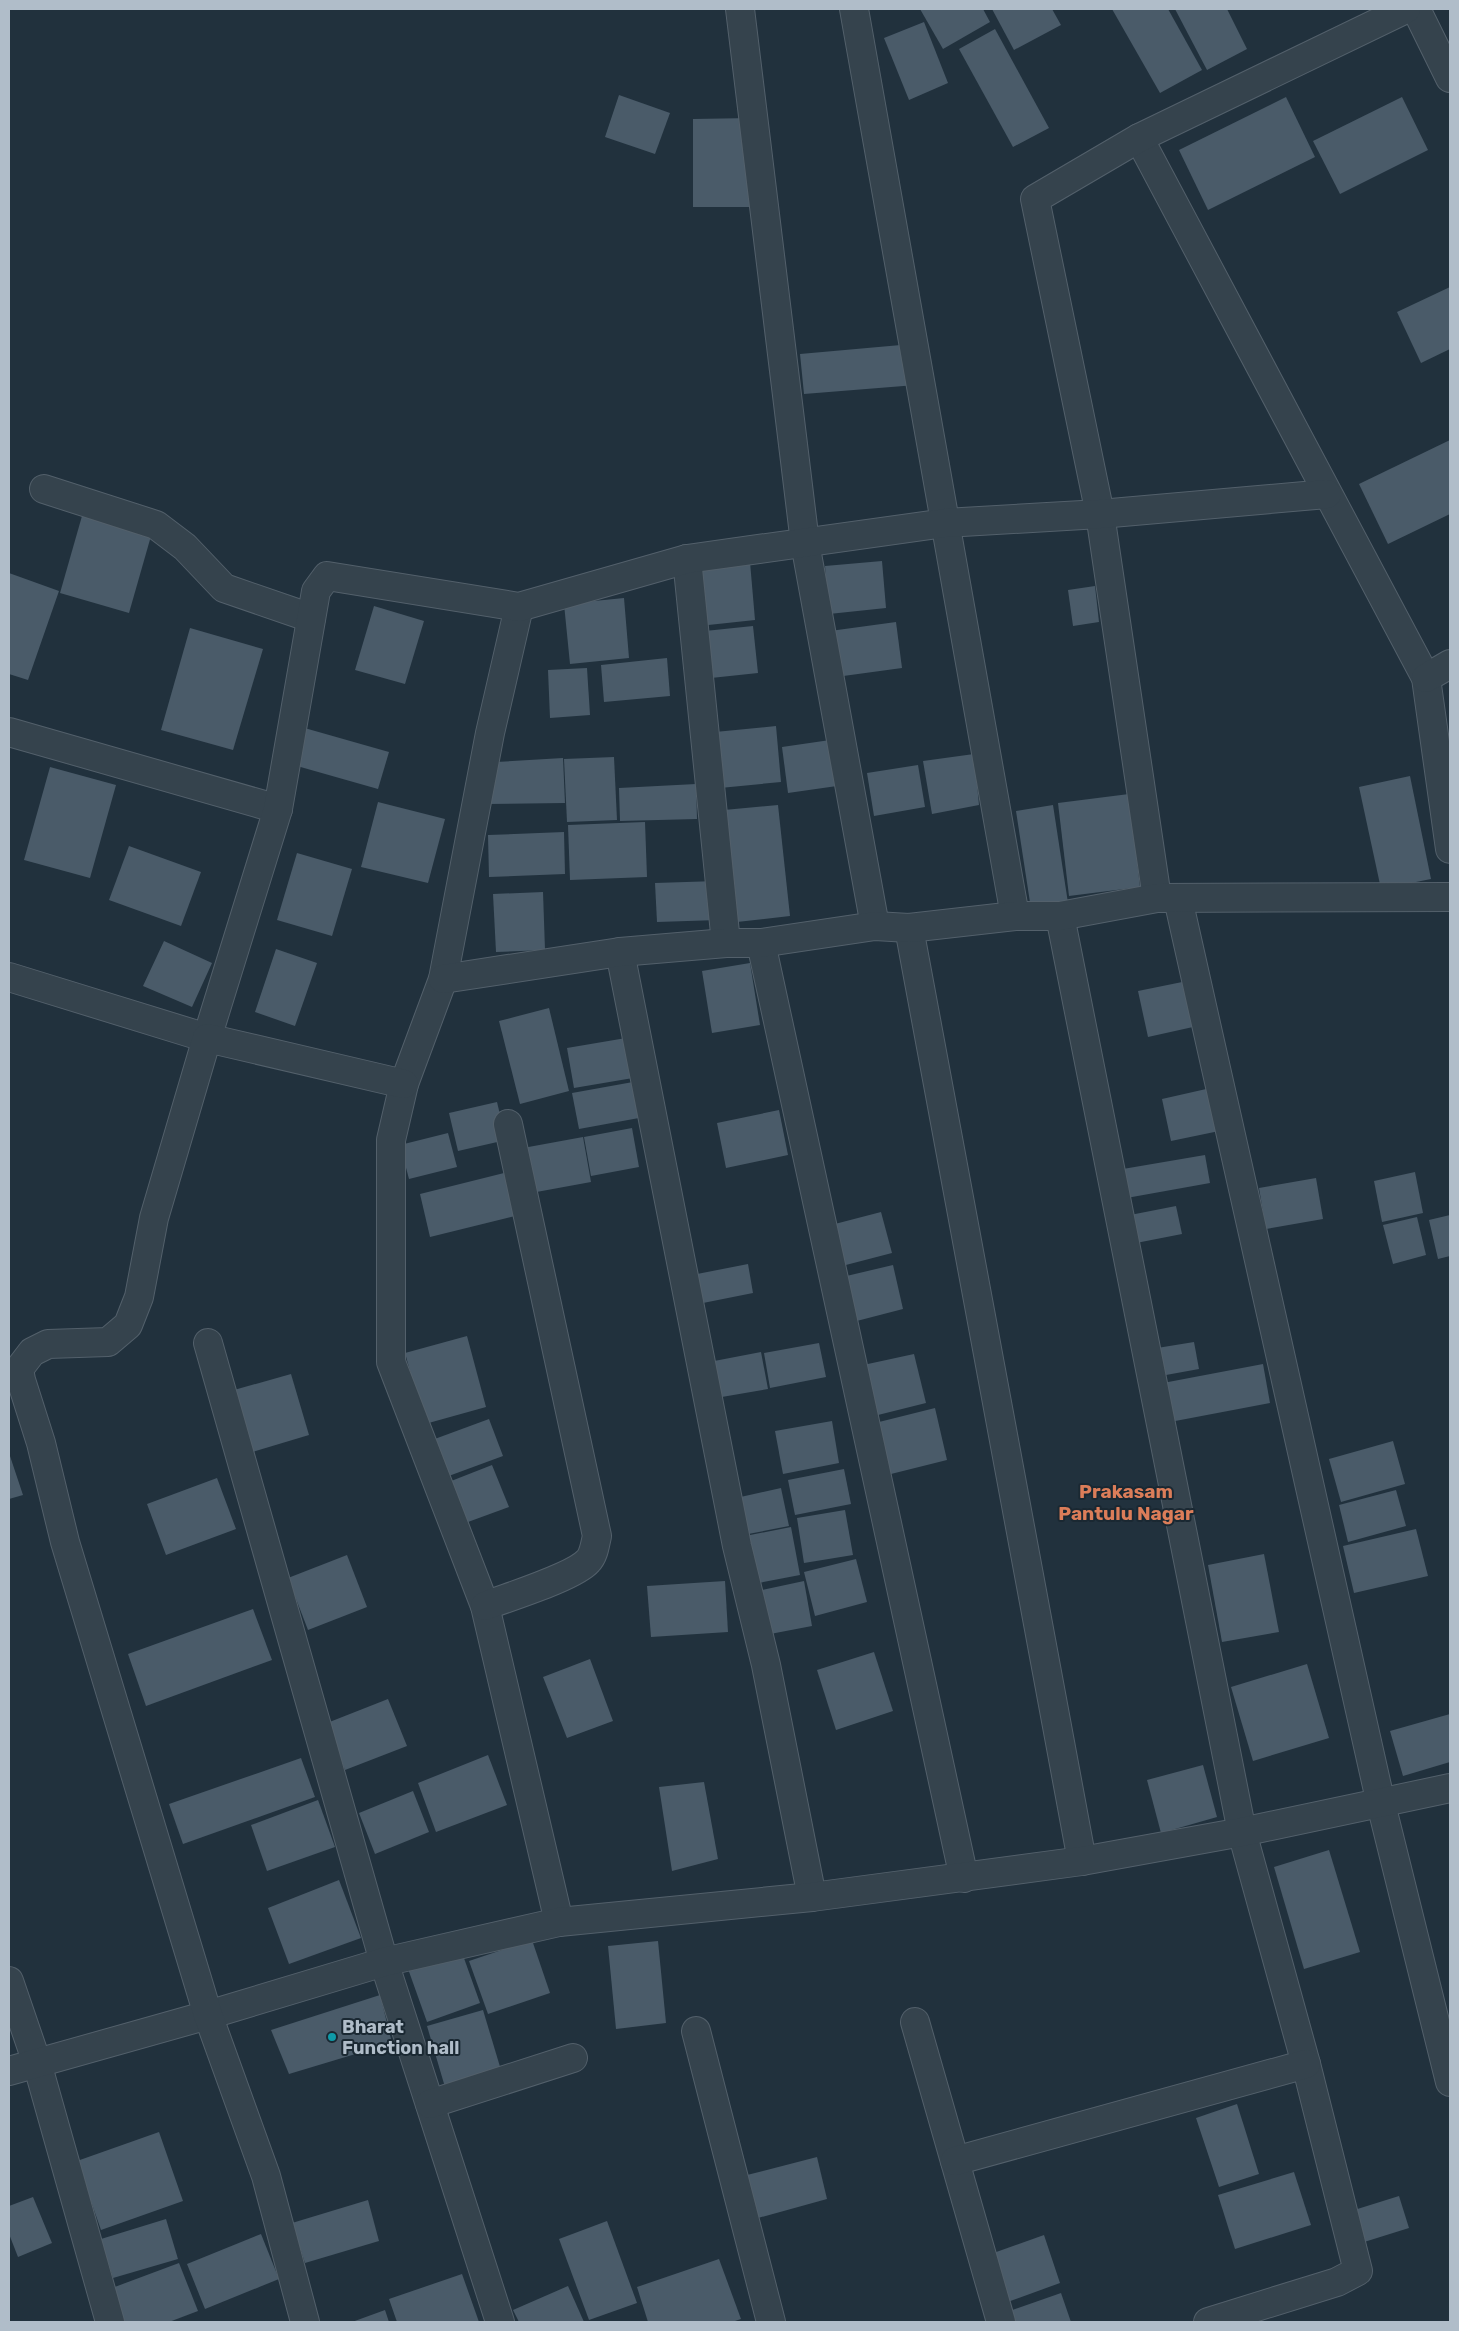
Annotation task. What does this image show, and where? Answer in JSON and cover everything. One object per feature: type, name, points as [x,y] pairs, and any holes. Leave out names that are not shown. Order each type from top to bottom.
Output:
[{"type":"street","points":[[740,9],[806,543],[875,926]]},
{"type":"street","points":[[854,9],[1014,916]]},
{"type":"street","points":[[1406,9],[1139,138],[1035,199],[1100,514],[1168,899],[1381,1804],[1450,2082]]},
{"type":"street","points":[[1416,9],[1450,78]]},
{"type":"street","points":[[1139,138],[1426,678],[1450,849]]},
{"type":"street","points":[[44,489],[156,525],[185,547],[224,588],[311,618]]},
{"type":"street","points":[[304,2322],[266,2176],[208,2015],[65,1542],[41,1443],[19,1369],[32,1352],[48,1344],[108,1342],[128,1325],[139,1297],[154,1218],[207,1038],[278,809],[316,591],[327,576],[519,606],[687,559],[945,523],[1100,514],[1327,494]]},
{"type":"street","points":[[687,559],[726,943]]},
{"type":"street","points":[[519,606],[490,733],[443,979],[404,1084],[391,1140],[391,1362],[485,1606],[559,1922]]},
{"type":"street","points":[[1426,678],[1450,664]]},
{"type":"street","points":[[9,732],[278,809]]},
{"type":"street","points":[[443,979],[620,952],[726,943],[761,943],[875,926],[909,928],[1014,916],[1060,916],[1168,899],[1450,896]]},
{"type":"street","points":[[1060,916],[1242,1832],[1306,2064],[1358,2271],[1337,2282],[1208,2322]]},
{"type":"street","points":[[909,928],[1082,1861]]},
{"type":"street","points":[[761,943],[964,1878]]},
{"type":"street","points":[[620,952],[735,1536],[766,1664],[812,1896]]},
{"type":"street","points":[[9,976],[207,1038],[404,1084]]},
{"type":"street","points":[[485,1606],[574,1572],[589,1561],[595,1548],[597,1536],[508,1124]]},
{"type":"street","points":[[208,1342],[384,1962],[500,2322]]},
{"type":"street","points":[[9,2071],[208,2015],[384,1962],[559,1922],[812,1896],[964,1878],[1082,1861],[1242,1832],[1450,1788]]},
{"type":"street","points":[[9,1981],[37,2063],[110,2322]]},
{"type":"street","points":[[915,2022],[1001,2322]]},
{"type":"street","points":[[696,2031],[771,2322]]},
{"type":"street","points":[[430,2104],[573,2058]]},
{"type":"street","points":[[955,2161],[1306,2064]]},
{"type":"building","points":[[920,9],[983,9],[990,22],[943,49]]},
{"type":"building","points":[[992,9],[1052,9],[1061,25],[1014,50]]},
{"type":"building","points":[[1112,9],[1168,9],[1202,70],[1160,93]]},
{"type":"building","points":[[1175,9],[1227,9],[1247,49],[1207,70]]},
{"type":"building","points":[[924,22],[948,83],[909,100],[884,38]]},
{"type":"building","points":[[995,29],[1049,128],[1013,147],[959,49]]},
{"type":"building","points":[[619,95],[670,113],[655,154],[605,137]]},
{"type":"building","points":[[1286,97],[1315,157],[1208,210],[1179,150]]},
{"type":"building","points":[[1402,97],[1428,150],[1340,194],[1313,141]]},
{"type":"building","points":[[752,118],[752,207],[693,207],[693,119]]},
{"type":"building","points":[[1450,287],[1450,349],[1421,363],[1397,312]]},
{"type":"building","points":[[912,344],[916,385],[804,394],[800,354]]},
{"type":"building","points":[[1450,440],[1450,514],[1388,544],[1359,484]]},
{"type":"building","points":[[82,516],[151,536],[129,613],[60,593]]},
{"type":"building","points":[[882,561],[886,608],[829,614],[825,566]]},
{"type":"building","points":[[750,562],[755,620],[699,626],[695,567]]},
{"type":"building","points":[[9,573],[59,591],[28,680],[9,674]]},
{"type":"building","points":[[1095,586],[1099,622],[1073,626],[1068,590]]},
{"type":"building","points":[[624,598],[629,658],[570,664],[564,604]]},
{"type":"building","points":[[374,606],[424,621],[405,684],[355,670]]},
{"type":"building","points":[[896,622],[902,668],[836,677],[830,631]]},
{"type":"building","points":[[753,626],[758,673],[711,678],[705,631]]},
{"type":"building","points":[[190,628],[263,649],[233,750],[161,730]]},
{"type":"building","points":[[667,658],[670,696],[604,702],[601,665]]},
{"type":"building","points":[[587,668],[590,715],[550,718],[548,670]]},
{"type":"building","points":[[776,726],[781,782],[720,788],[715,732]]},
{"type":"building","points":[[301,727],[389,752],[378,789],[290,764]]},
{"type":"building","points":[[837,739],[844,785],[788,793],[782,747]]},
{"type":"building","points":[[974,754],[979,805],[932,814],[923,761]]},
{"type":"building","points":[[614,757],[617,820],[567,822],[564,759]]},
{"type":"building","points":[[563,758],[565,803],[487,804],[496,762]]},
{"type":"building","points":[[918,765],[925,807],[874,816],[867,773]]},
{"type":"building","points":[[50,767],[116,785],[90,878],[24,860]]},
{"type":"building","points":[[1410,776],[1431,879],[1381,889],[1359,787]]},
{"type":"building","points":[[696,784],[697,819],[620,821],[619,788]]},
{"type":"building","points":[[1129,794],[1140,887],[1069,896],[1058,803]]},
{"type":"building","points":[[378,802],[445,819],[428,883],[361,867]]},
{"type":"building","points":[[778,805],[790,916],[737,922],[724,810]]},
{"type":"building","points":[[1053,805],[1068,903],[1031,909],[1016,811]]},
{"type":"building","points":[[645,822],[647,877],[570,880],[568,825]]},
{"type":"building","points":[[564,832],[565,874],[489,877],[488,835]]},
{"type":"building","points":[[129,846],[201,872],[181,926],[109,900]]},
{"type":"building","points":[[297,853],[352,869],[332,936],[277,920]]},
{"type":"building","points":[[717,881],[718,920],[657,922],[655,883]]},
{"type":"building","points":[[543,892],[545,950],[496,952],[493,894]]},
{"type":"building","points":[[164,941],[212,963],[192,1007],[143,986]]},
{"type":"building","points":[[276,949],[317,963],[295,1026],[255,1012]]},
{"type":"building","points":[[750,963],[760,1025],[712,1033],[702,971]]},
{"type":"building","points":[[1192,980],[1202,1025],[1148,1037],[1138,991]]},
{"type":"building","points":[[549,1008],[569,1091],[520,1104],[499,1021]]},
{"type":"building","points":[[626,1038],[633,1078],[574,1088],[567,1048]]},
{"type":"building","points":[[633,1082],[639,1118],[579,1129],[572,1093]]},
{"type":"building","points":[[1215,1087],[1224,1130],[1171,1141],[1162,1099]]},
{"type":"building","points":[[497,1102],[506,1140],[458,1151],[449,1113]]},
{"type":"building","points":[[779,1110],[788,1155],[726,1168],[717,1123]]},
{"type":"building","points":[[632,1128],[639,1167],[591,1176],[584,1137]]},
{"type":"building","points":[[448,1133],[457,1167],[409,1179],[400,1145]]},
{"type":"building","points":[[583,1137],[591,1182],[531,1193],[523,1148]]},
{"type":"building","points":[[1205,1155],[1210,1183],[1121,1199],[1117,1170]]},
{"type":"building","points":[[1415,1172],[1423,1213],[1382,1222],[1374,1181]]},
{"type":"building","points":[[504,1173],[515,1216],[430,1237],[420,1194]]},
{"type":"building","points":[[1316,1178],[1323,1219],[1266,1229],[1259,1188]]},
{"type":"building","points":[[1176,1206],[1182,1234],[1131,1244],[1125,1216]]},
{"type":"building","points":[[881,1212],[892,1253],[842,1266],[831,1225]]},
{"type":"building","points":[[1450,1215],[1450,1256],[1438,1259],[1429,1220]]},
{"type":"building","points":[[1417,1217],[1426,1255],[1393,1264],[1383,1225]]},
{"type":"building","points":[[748,1264],[753,1293],[698,1304],[692,1275]]},
{"type":"building","points":[[893,1265],[903,1309],[849,1323],[838,1278]]},
{"type":"building","points":[[467,1336],[486,1407],[425,1424],[405,1353]]},
{"type":"building","points":[[1194,1342],[1199,1369],[1155,1377],[1151,1349]]},
{"type":"building","points":[[819,1343],[826,1377],[770,1388],[764,1353]]},
{"type":"building","points":[[761,1352],[768,1389],[716,1398],[709,1362]]},
{"type":"building","points":[[914,1354],[926,1403],[866,1418],[854,1367]]},
{"type":"building","points":[[1263,1364],[1270,1403],[1170,1422],[1163,1383]]},
{"type":"building","points":[[291,1374],[309,1435],[246,1454],[227,1392]]},
{"type":"building","points":[[935,1408],[947,1460],[883,1476],[871,1424]]},
{"type":"building","points":[[489,1419],[503,1456],[446,1477],[432,1440]]},
{"type":"building","points":[[832,1421],[839,1463],[783,1474],[775,1431]]},
{"type":"building","points":[[1393,1441],[1405,1484],[1341,1502],[1329,1459]]},
{"type":"building","points":[[9,1453],[23,1495],[9,1499]]},
{"type":"building","points":[[492,1465],[509,1507],[457,1526],[441,1485]]},
{"type":"building","points":[[844,1469],[851,1504],[795,1515],[788,1480]]},
{"type":"building","points":[[217,1478],[236,1529],[166,1555],[147,1504]]},
{"type":"building","points":[[781,1488],[789,1526],[743,1535],[736,1498]]},
{"type":"building","points":[[1396,1490],[1406,1526],[1348,1542],[1339,1505]]},
{"type":"building","points":[[845,1510],[853,1555],[804,1563],[797,1518]]},
{"type":"building","points":[[791,1527],[800,1575],[753,1584],[745,1536]]},
{"type":"building","points":[[1416,1529],[1428,1576],[1354,1593],[1343,1546]]},
{"type":"building","points":[[1264,1554],[1279,1632],[1222,1642],[1208,1565]]},
{"type":"building","points":[[347,1555],[367,1607],[308,1630],[288,1578]]},
{"type":"building","points":[[856,1559],[867,1602],[815,1616],[804,1572]]},
{"type":"building","points":[[725,1581],[728,1632],[651,1637],[647,1586]]},
{"type":"building","points":[[804,1581],[812,1626],[765,1635],[757,1591]]},
{"type":"building","points":[[253,1609],[272,1660],[146,1706],[128,1654]]},
{"type":"building","points":[[874,1652],[893,1711],[836,1730],[817,1670]]},
{"type":"building","points":[[590,1659],[613,1721],[567,1738],[543,1677]]},
{"type":"building","points":[[1307,1664],[1329,1738],[1253,1761],[1231,1687]]},
{"type":"building","points":[[388,1699],[407,1746],[345,1770],[327,1723]]},
{"type":"building","points":[[1450,1714],[1450,1762],[1403,1776],[1390,1731]]},
{"type":"building","points":[[488,1755],[507,1805],[436,1832],[418,1783]]},
{"type":"building","points":[[301,1758],[315,1797],[183,1844],[169,1804]]},
{"type":"building","points":[[1203,1765],[1217,1817],[1161,1833],[1147,1780]]},
{"type":"building","points":[[704,1782],[718,1859],[672,1871],[659,1787]]},
{"type":"building","points":[[413,1791],[429,1832],[375,1854],[359,1813]]},
{"type":"building","points":[[318,1800],[335,1847],[267,1871],[251,1825]]},
{"type":"building","points":[[1329,1850],[1360,1952],[1304,1969],[1274,1867]]},
{"type":"building","points":[[339,1880],[361,1938],[289,1964],[268,1908]]},
{"type":"building","points":[[532,1940],[550,1993],[488,2014],[469,1961]]},
{"type":"building","points":[[658,1941],[666,2023],[616,2029],[608,1946]]},
{"type":"building","points":[[460,1947],[480,2003],[427,2022],[407,1966]]},
{"type":"building","name":"Bharat Function hall","points":[[380,1995],[392,2043],[289,2074],[271,2030]]},
{"type":"building","points":[[483,2010],[501,2070],[445,2087],[427,2026]]},
{"type":"building","points":[[1237,2104],[1259,2174],[1219,2187],[1196,2118]]},
{"type":"building","points":[[159,2132],[183,2201],[101,2230],[77,2161]]},
{"type":"building","points":[[817,2157],[827,2199],[758,2218],[747,2175]]},
{"type":"building","points":[[1294,2172],[1311,2225],[1235,2249],[1218,2195]]},
{"type":"building","points":[[1399,2196],[1409,2228],[1361,2243],[1351,2211]]},
{"type":"building","points":[[33,2197],[52,2243],[18,2257],[9,2234],[9,2206]]},
{"type":"building","points":[[368,2200],[379,2241],[305,2263],[292,2223]]},
{"type":"building","points":[[166,2219],[178,2259],[113,2278],[101,2239]]},
{"type":"building","points":[[607,2221],[637,2303],[589,2320],[559,2239]]},
{"type":"building","points":[[261,2234],[279,2279],[205,2309],[187,2264]]},
{"type":"building","points":[[1044,2235],[1060,2283],[1002,2304],[985,2256]]},
{"type":"building","points":[[719,2259],[741,2319],[732,2322],[648,2322],[637,2287]]},
{"type":"building","points":[[179,2263],[198,2311],[169,2322],[125,2322],[112,2288]]},
{"type":"building","points":[[462,2274],[479,2322],[397,2322],[389,2299]]},
{"type":"building","points":[[568,2286],[584,2322],[519,2322],[513,2310]]},
{"type":"building","points":[[1061,2293],[1071,2322],[1004,2322],[1001,2314]]},
{"type":"building","points":[[385,2310],[389,2322],[352,2322]]},
{"type":"place","name":"Bharat Function hall","points":[[332,2037]]},
{"type":"district","name":"Prakasam Pantulu Nagar","points":[[1126,1502]]}]
